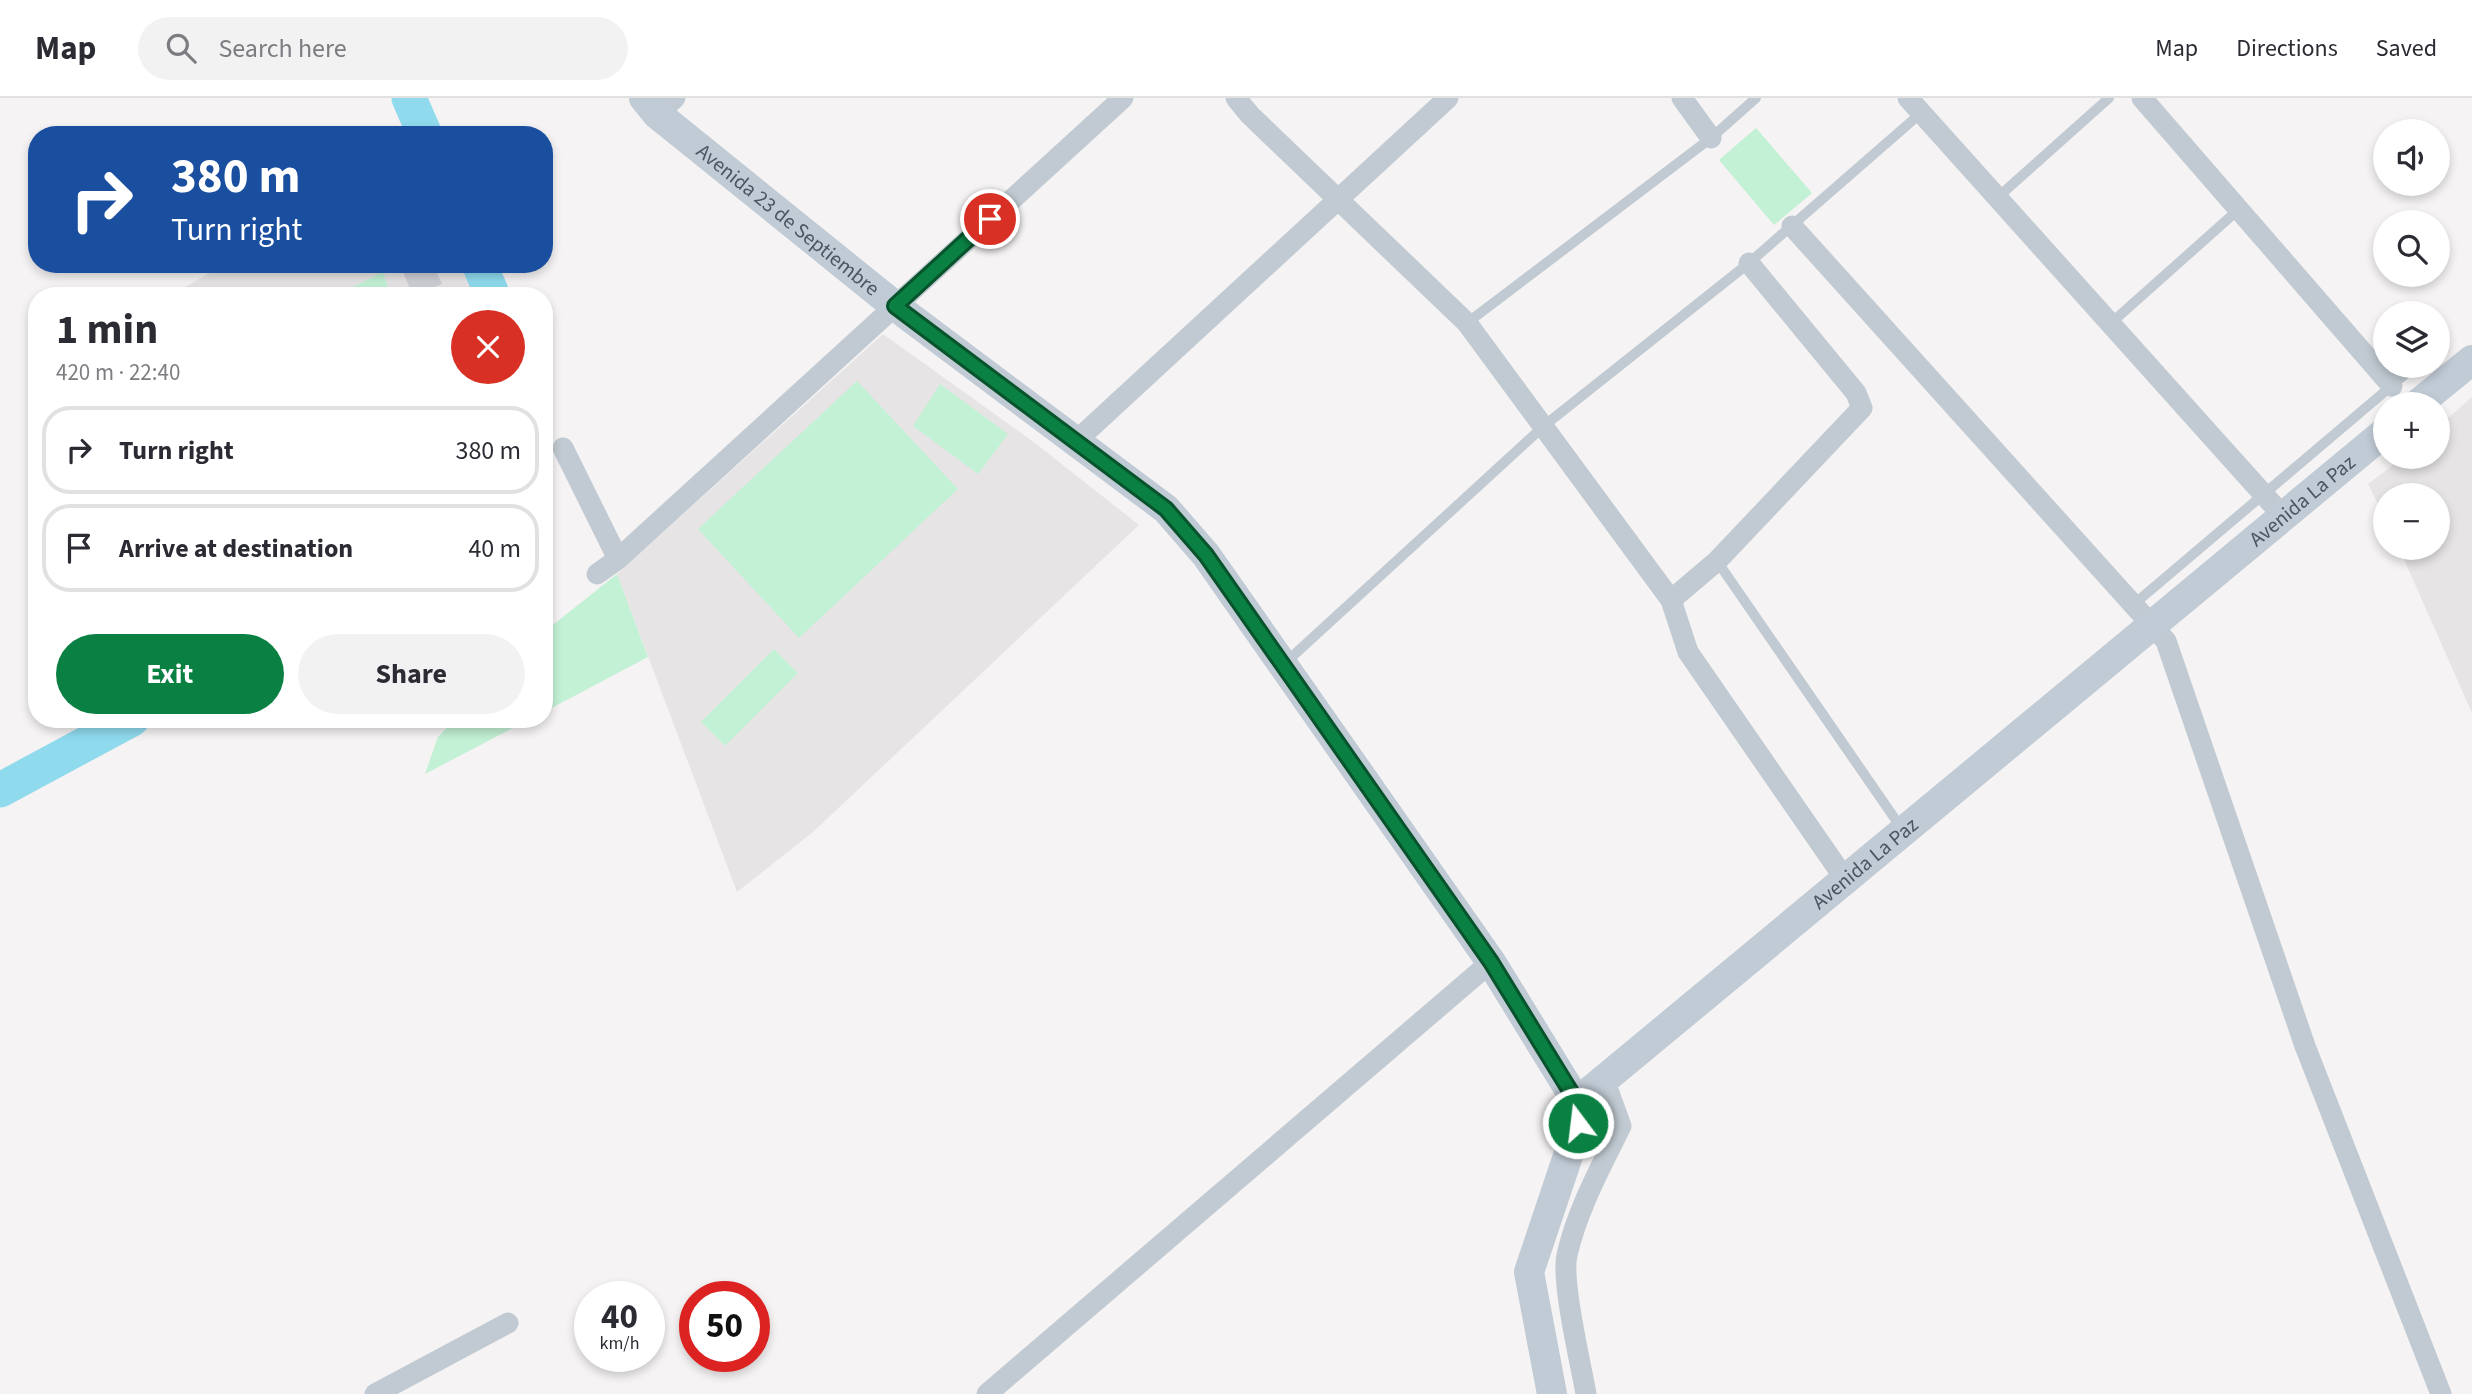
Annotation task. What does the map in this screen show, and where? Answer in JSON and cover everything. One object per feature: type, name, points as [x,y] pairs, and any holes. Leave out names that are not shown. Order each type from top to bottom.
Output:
[{"type":"main road","name":"Avenida 23 de Septiembre","points":[[659,103],[895,306],[1166,509],[1206,555],[1491,962],[1577,1102]]},
{"type":"main road","points":[[2433,392],[2472,360]]},
{"type":"main road","name":"Avenida La Paz","points":[[1577,1102],[1903,831],[2142,615],[2283,516],[2373,442]]},
{"type":"main road","points":[[1552,1394],[1529,1272],[1578,1123],[1577,1102]]},
{"type":"street","points":[[597,574],[618,559],[1123,98]]},
{"type":"street","points":[[1236,98],[1250,115],[1467,323],[1545,425],[1671,600],[1688,652],[1845,879]]},
{"type":"street","points":[[1075,442],[1448,98]]},
{"type":"street","points":[[1682,98],[1711,138]]},
{"type":"street","points":[[2142,98],[2392,386]]},
{"type":"street","points":[[1914,105],[2283,516]]},
{"type":"street","points":[[1792,226],[2166,641],[2305,1046],[2441,1394]]},
{"type":"street","points":[[1671,600],[1717,561],[1862,408],[1856,393],[1749,263]]},
{"type":"street","points":[[563,448],[618,559]]},
{"type":"street","points":[[987,1394],[1491,962]]},
{"type":"street","points":[[1587,1394],[1574,1327],[1566,1258],[1595,1178],[1621,1126],[1604,1079]]},
{"type":"street","points":[[375,1394],[508,1323]]},
{"type":"lane","points":[[1467,323],[1711,138],[1756,98]]},
{"type":"lane","points":[[1997,198],[2109,98]]},
{"type":"lane","points":[[1284,664],[1545,425],[1792,226],[1914,105]]},
{"type":"lane","points":[[2110,324],[2238,210]]},
{"type":"lane","points":[[2142,615],[2263,494],[2401,378]]},
{"type":"lane","points":[[1717,561],[1903,831]]},
{"type":"shaded area","points":[[210,273],[466,273],[471,287],[185,287]]},
{"type":"shaded area","points":[[883,334],[1035,443],[1139,525],[813,832],[737,892],[617,574]]},
{"type":"shaded area","points":[[2472,397],[2472,713],[2404,560],[2450,560],[2450,483],[2373,483],[2373,494],[2368,484],[2388,469],[2450,469],[2450,416]]},
{"type":"green space","points":[[1756,128],[1812,193],[1774,225],[1719,160]]},
{"type":"green space","points":[[383,273],[388,287],[353,287]]},
{"type":"green space","points":[[857,381],[958,489],[799,638],[698,529]]},
{"type":"green space","points":[[940,384],[1008,434],[978,474],[913,426]]},
{"type":"green space","points":[[617,574],[648,657],[553,707],[553,625]]},
{"type":"green space","points":[[774,649],[798,673],[725,746],[701,722]]},
{"type":"green space","points":[[446,728],[513,728],[425,774],[438,737]]},
{"type":"building","points":[[403,273],[437,273],[442,284],[435,287],[409,287]]},
{"type":"waterway","points":[[409,98],[421,126]]},
{"type":"waterway","points":[[483,273],[489,287]]},
{"type":"waterway","points":[[0,790],[115,728]]},
{"type":"route","points":[[990,219],[895,306],[1166,509],[1206,555],[1491,962],[1577,1102],[1578,1123]]}]
